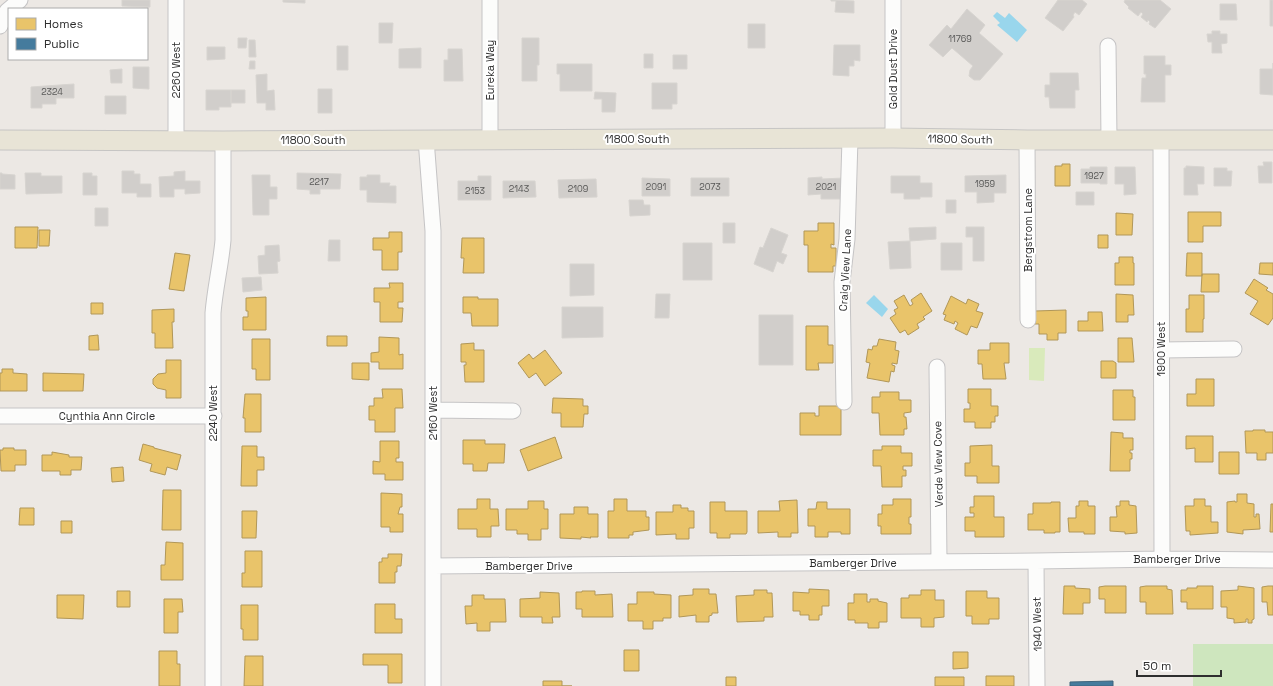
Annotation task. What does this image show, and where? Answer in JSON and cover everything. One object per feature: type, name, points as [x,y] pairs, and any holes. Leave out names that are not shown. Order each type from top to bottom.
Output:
[{"type":"main road","name":"11800 South","points":[[0,140],[223,141],[892,138],[1027,140],[1273,140]]},
{"type":"street","points":[[11,8],[20,0]]},
{"type":"street","name":"2260 West","points":[[176,0],[176,140]]},
{"type":"street","name":"Eureka Way","points":[[490,0],[490,140]]},
{"type":"street","name":"Gold Dust Drive","points":[[892,138],[893,0]]},
{"type":"street","points":[[0,26],[8,10]]},
{"type":"street","points":[[1108,46],[1109,140]]},
{"type":"street","name":"2160 West","points":[[426,139],[434,231],[433,686]]},
{"type":"street","name":"Craig View Lane","points":[[844,402],[842,282],[847,239],[850,139]]},
{"type":"street","name":"Bergstrom Lane","points":[[1027,140],[1028,320]]},
{"type":"street","name":"1900 West","points":[[1161,140],[1162,559]]},
{"type":"street","name":"2240 West","points":[[213,686],[213,313],[223,240],[223,141]]},
{"type":"street","points":[[1162,350],[1234,349]]},
{"type":"street","name":"Verde View Cove","points":[[937,367],[939,562]]},
{"type":"street","points":[[434,410],[513,411]]},
{"type":"street","name":"Cynthia Ann Circle","points":[[0,416],[214,416]]},
{"type":"street","name":"Bamberger Drive","points":[[433,566],[1162,559],[1273,560]]},
{"type":"street","name":"1940 West","points":[[1036,561],[1037,686]]},
{"type":"green space","points":[[1029,348],[1045,348],[1044,381],[1029,380]]},
{"type":"green space","points":[[1193,644],[1273,644],[1273,686],[1193,686]]},
{"type":"water","points":[[997,12],[1005,18],[1009,13],[1027,30],[1017,42],[997,25],[1000,23],[993,16]]},
{"type":"water","points":[[874,295],[888,309],[882,317],[866,303]]},
{"type":"building: Homes","points":[[1062,164],[1070,164],[1070,186],[1055,186],[1055,166],[1062,166]]},
{"type":"building: Homes","points":[[1188,212],[1221,212],[1221,226],[1203,226],[1203,242],[1188,242]]},
{"type":"building: Homes","points":[[1116,213],[1133,214],[1132,235],[1116,235]]},
{"type":"building: Homes","points":[[818,223],[834,223],[834,245],[831,244],[831,248],[836,248],[836,266],[833,266],[833,272],[808,272],[808,245],[804,245],[804,231],[818,231]]},
{"type":"building: Homes","points":[[15,227],[38,227],[37,248],[15,248]]},
{"type":"building: Homes","points":[[39,230],[50,230],[49,246],[39,246]]},
{"type":"building: Homes","points":[[389,232],[402,232],[402,252],[398,252],[398,270],[382,270],[382,250],[373,250],[373,238],[389,238]]},
{"type":"building: Homes","points":[[1098,235],[1108,235],[1108,248],[1098,248]]},
{"type":"building: Homes","points":[[462,238],[484,238],[484,273],[463,273],[464,258],[461,258]]},
{"type":"building: Homes","points":[[175,253],[190,255],[184,291],[169,289]]},
{"type":"building: Homes","points":[[1187,253],[1202,253],[1202,276],[1186,276]]},
{"type":"building: Homes","points":[[1119,257],[1133,257],[1134,285],[1115,285],[1115,263],[1119,263]]},
{"type":"building: Homes","points":[[1260,263],[1273,263],[1273,275],[1259,274]]},
{"type":"building: Homes","points":[[1202,274],[1219,274],[1219,292],[1201,292]]},
{"type":"building: Homes","points":[[1254,279],[1268,288],[1266,290],[1273,294],[1273,318],[1268,325],[1250,314],[1258,301],[1245,293]]},
{"type":"building: Homes","points":[[389,283],[403,283],[403,302],[398,302],[398,308],[403,308],[402,322],[380,322],[380,302],[374,302],[374,288],[390,288]]},
{"type":"building: Homes","points":[[921,293],[932,311],[923,317],[925,319],[917,324],[919,328],[908,335],[905,330],[900,333],[890,318],[896,314],[894,310],[898,308],[894,301],[904,295],[910,306],[913,304],[911,300]]},
{"type":"building: Homes","points":[[1116,294],[1133,295],[1134,315],[1128,315],[1128,322],[1116,322]]},
{"type":"building: Homes","points":[[1189,295],[1204,295],[1203,332],[1186,332],[1186,309],[1189,309]]},
{"type":"building: Homes","points":[[951,296],[966,304],[968,299],[979,304],[976,311],[983,313],[977,328],[971,326],[967,335],[955,329],[958,323],[955,321],[954,324],[944,320],[946,315],[943,314]]},
{"type":"building: Homes","points":[[266,297],[266,330],[243,330],[243,317],[248,317],[248,311],[246,311],[246,298]]},
{"type":"building: Homes","points":[[463,297],[498,299],[498,326],[472,326],[471,313],[463,313]]},
{"type":"building: Homes","points":[[91,303],[103,303],[103,314],[91,314]]},
{"type":"building: Homes","points":[[174,309],[174,322],[172,322],[173,348],[155,348],[155,333],[152,333],[152,310]]},
{"type":"building: Homes","points":[[1066,310],[1066,333],[1058,333],[1058,340],[1047,340],[1047,334],[1039,334],[1039,324],[1035,324],[1035,311]]},
{"type":"building: Homes","points":[[1088,312],[1102,312],[1103,331],[1078,331],[1078,321],[1088,321]]},
{"type":"building: Homes","points":[[806,326],[828,326],[828,345],[833,345],[833,363],[818,363],[819,370],[806,370]]},
{"type":"building: Homes","points":[[98,335],[99,350],[89,350],[89,336]]},
{"type":"building: Homes","points":[[327,336],[347,336],[347,346],[327,346]]},
{"type":"building: Homes","points":[[379,337],[399,338],[399,355],[403,354],[403,369],[379,369],[379,362],[371,362],[371,353],[379,352]]},
{"type":"building: Homes","points":[[1118,338],[1132,338],[1134,362],[1118,362]]},
{"type":"building: Homes","points":[[252,339],[270,339],[270,380],[256,380],[256,369],[252,369]]},
{"type":"building: Homes","points":[[879,339],[896,342],[895,350],[899,351],[897,364],[892,363],[892,365],[895,366],[894,372],[891,371],[889,382],[867,378],[870,363],[866,362],[868,349],[872,350],[873,346],[877,346]]},
{"type":"building: Homes","points":[[474,343],[474,350],[484,350],[484,382],[465,382],[464,365],[466,365],[466,362],[461,362],[461,344]]},
{"type":"building: Homes","points":[[990,343],[1009,343],[1009,363],[1004,363],[1006,379],[983,379],[982,364],[978,364],[978,350],[990,350]]},
{"type":"building: Homes","points":[[545,350],[562,373],[545,386],[536,373],[529,378],[518,363],[529,354],[533,359]]},
{"type":"building: Homes","points":[[166,360],[181,360],[181,398],[166,398],[166,390],[157,388],[153,384],[153,379],[158,374],[166,373]]},
{"type":"building: Homes","points":[[1101,361],[1113,361],[1116,363],[1116,378],[1101,378]]},
{"type":"building: Homes","points":[[352,363],[369,363],[369,380],[352,379]]},
{"type":"building: Homes","points":[[2,369],[13,369],[13,373],[27,374],[27,391],[0,391],[0,373],[2,373]]},
{"type":"building: Homes","points":[[43,373],[84,374],[83,391],[43,391]]},
{"type":"building: Homes","points":[[1196,379],[1214,379],[1214,406],[1187,406],[1187,394],[1196,394]]},
{"type":"building: Homes","points":[[382,389],[402,389],[403,408],[395,408],[395,432],[375,432],[375,420],[369,420],[369,406],[374,406],[374,398],[383,398]]},
{"type":"building: Homes","points":[[968,389],[991,389],[991,406],[998,406],[998,416],[995,416],[995,422],[991,422],[991,428],[975,428],[975,422],[964,422],[964,409],[970,409],[970,403],[968,403]]},
{"type":"building: Homes","points":[[1113,390],[1133,390],[1133,397],[1135,397],[1135,420],[1113,420]]},
{"type":"building: Homes","points":[[880,392],[899,392],[899,400],[911,400],[911,412],[904,413],[904,417],[906,417],[907,429],[904,429],[904,435],[880,435],[879,413],[872,413],[872,397],[880,397]]},
{"type":"building: Homes","points":[[245,394],[261,394],[261,432],[245,432],[245,418],[243,418]]},
{"type":"building: Homes","points":[[553,398],[583,399],[583,406],[588,406],[588,414],[584,414],[583,427],[561,427],[561,413],[552,413]]},
{"type":"building: Homes","points":[[819,406],[841,406],[841,435],[800,435],[800,413],[815,413],[815,416],[819,416]]},
{"type":"building: Homes","points":[[1253,430],[1273,432],[1273,453],[1266,453],[1266,460],[1257,460],[1257,453],[1246,453],[1245,431]]},
{"type":"building: Homes","points":[[1111,432],[1123,433],[1123,438],[1133,438],[1133,450],[1130,450],[1130,453],[1132,453],[1132,459],[1130,459],[1130,471],[1110,471]]},
{"type":"building: Homes","points":[[1186,436],[1213,436],[1213,462],[1195,462],[1195,448],[1186,449]]},
{"type":"building: Homes","points":[[555,437],[562,458],[528,471],[520,450]]},
{"type":"building: Homes","points":[[463,440],[485,440],[485,444],[505,444],[504,463],[488,463],[487,471],[473,471],[473,464],[463,464]]},
{"type":"building: Homes","points":[[380,441],[399,441],[399,458],[396,458],[396,462],[403,462],[403,480],[385,480],[385,474],[373,474],[373,461],[380,462]]},
{"type":"building: Homes","points":[[143,444],[181,455],[177,470],[167,467],[165,475],[150,471],[152,464],[139,460]]},
{"type":"building: Homes","points":[[992,445],[992,466],[999,466],[999,483],[977,483],[977,476],[965,476],[965,463],[970,463],[970,446]]},
{"type":"building: Homes","points":[[242,446],[257,446],[257,457],[264,457],[264,470],[257,470],[257,486],[241,486]]},
{"type":"building: Homes","points":[[882,446],[901,446],[901,453],[912,453],[912,466],[903,466],[903,470],[906,470],[906,476],[902,476],[902,487],[882,487],[881,466],[873,466],[873,450],[882,450]]},
{"type":"building: Homes","points":[[3,448],[26,450],[26,465],[15,465],[15,471],[1,471],[0,450],[3,450]]},
{"type":"building: Homes","points":[[52,452],[69,455],[69,457],[82,457],[81,470],[71,470],[71,475],[60,475],[60,471],[42,471],[42,455],[52,455]]},
{"type":"building: Homes","points":[[1219,452],[1239,452],[1239,474],[1219,474]]},
{"type":"building: Homes","points":[[123,467],[124,481],[112,482],[111,468]]},
{"type":"building: Homes","points":[[163,490],[181,490],[181,530],[162,530]]},
{"type":"building: Homes","points":[[381,493],[402,494],[402,507],[400,507],[398,514],[403,514],[403,532],[390,532],[390,527],[381,527]]},
{"type":"building: Homes","points":[[1237,494],[1247,494],[1247,503],[1254,504],[1254,517],[1256,517],[1256,514],[1259,514],[1260,529],[1243,530],[1243,534],[1227,532],[1227,502],[1237,502]]},
{"type":"building: Homes","points":[[974,496],[994,496],[994,517],[1004,517],[1004,537],[975,537],[975,531],[965,531],[965,517],[974,517],[974,513],[970,513],[970,507],[974,507]]},
{"type":"building: Homes","points":[[477,499],[490,499],[490,509],[498,509],[499,526],[491,526],[491,537],[477,537],[477,529],[458,529],[458,509],[477,509]]},
{"type":"building: Homes","points":[[614,499],[627,499],[627,511],[646,511],[646,517],[649,517],[649,530],[633,532],[633,535],[629,535],[629,538],[608,538],[608,511],[614,511]]},
{"type":"building: Homes","points":[[893,499],[911,499],[911,517],[909,517],[909,524],[911,524],[911,534],[881,534],[881,526],[878,526],[878,514],[882,514],[882,505],[893,505]]},
{"type":"building: Homes","points":[[1194,499],[1205,499],[1205,506],[1211,506],[1211,522],[1218,522],[1218,533],[1190,535],[1190,531],[1186,531],[1185,506],[1194,506]]},
{"type":"building: Homes","points":[[797,500],[798,533],[791,533],[791,537],[778,537],[778,532],[758,533],[758,511],[780,511],[779,501]]},
{"type":"building: Homes","points":[[528,501],[544,501],[544,509],[548,509],[548,529],[541,529],[541,540],[528,540],[528,534],[517,534],[517,530],[506,530],[506,509],[528,509]]},
{"type":"building: Homes","points":[[1079,501],[1088,501],[1088,506],[1095,506],[1095,534],[1069,532],[1068,518],[1076,518],[1076,506],[1079,506]]},
{"type":"building: Homes","points":[[1120,501],[1129,501],[1129,505],[1136,506],[1137,533],[1125,534],[1125,532],[1110,531],[1110,517],[1117,517],[1116,506],[1120,506]]},
{"type":"building: Homes","points":[[710,502],[725,502],[725,511],[747,511],[746,534],[730,534],[730,538],[717,538],[717,533],[710,533]]},
{"type":"building: Homes","points":[[817,502],[827,502],[827,509],[850,509],[850,534],[828,532],[828,537],[815,537],[815,526],[808,526],[808,509],[816,509]]},
{"type":"building: Homes","points":[[1060,502],[1060,532],[1044,533],[1044,530],[1028,530],[1028,514],[1033,514],[1033,503]]},
{"type":"building: Homes","points":[[1271,504],[1273,504],[1273,532],[1270,532]]},
{"type":"building: Homes","points":[[673,505],[681,505],[681,508],[688,508],[688,511],[694,511],[694,528],[689,528],[689,539],[676,539],[676,534],[656,535],[656,512],[673,512]]},
{"type":"building: Homes","points":[[574,507],[588,507],[588,514],[598,514],[598,537],[581,537],[581,539],[560,538],[560,514],[574,514]]},
{"type":"building: Homes","points":[[20,508],[34,508],[34,525],[19,525]]},
{"type":"building: Homes","points":[[242,511],[257,511],[256,538],[242,538]]},
{"type":"building: Homes","points":[[61,521],[72,521],[72,533],[61,533]]},
{"type":"building: Homes","points":[[166,542],[183,543],[183,580],[161,580],[161,565],[165,565]]},
{"type":"building: Homes","points":[[245,551],[262,551],[262,587],[242,587],[242,573],[245,573]]},
{"type":"building: Homes","points":[[388,554],[402,554],[401,566],[397,566],[397,572],[395,572],[395,583],[379,583],[379,562],[382,562],[382,558],[388,558]]},
{"type":"building: Homes","points":[[1064,586],[1075,586],[1075,588],[1090,589],[1090,603],[1083,603],[1083,614],[1063,614]]},
{"type":"building: Homes","points":[[1126,586],[1126,613],[1105,613],[1105,599],[1099,599],[1099,587]]},
{"type":"building: Homes","points":[[1167,586],[1167,589],[1172,590],[1173,614],[1146,614],[1146,602],[1140,602],[1140,587]]},
{"type":"building: Homes","points":[[1197,586],[1213,586],[1213,609],[1187,609],[1187,602],[1181,602],[1181,590],[1187,590],[1187,588],[1197,588]]},
{"type":"building: Homes","points":[[1238,586],[1254,588],[1254,619],[1252,620],[1252,623],[1248,623],[1248,619],[1246,619],[1246,622],[1234,623],[1234,619],[1227,618],[1227,607],[1221,607],[1221,591],[1238,590]]},
{"type":"building: Homes","points":[[1273,586],[1273,615],[1268,615],[1267,602],[1262,602],[1262,587]]},
{"type":"building: Homes","points":[[693,589],[709,589],[709,594],[716,594],[718,613],[712,613],[712,615],[709,616],[709,622],[696,622],[696,615],[679,617],[679,596],[693,595]]},
{"type":"building: Homes","points":[[809,589],[829,590],[829,606],[822,606],[822,615],[819,615],[819,620],[809,620],[809,615],[800,615],[800,611],[793,611],[793,592],[809,593]]},
{"type":"building: Homes","points":[[754,590],[767,590],[767,593],[772,593],[773,617],[764,617],[764,621],[737,622],[736,596],[754,595]]},
{"type":"building: Homes","points":[[921,590],[935,590],[935,600],[944,600],[944,617],[934,618],[934,627],[921,627],[921,618],[901,618],[901,598],[909,598],[909,595],[921,595]]},
{"type":"building: Homes","points":[[117,591],[130,591],[130,607],[117,607]]},
{"type":"building: Homes","points":[[595,591],[595,595],[612,594],[613,617],[582,617],[582,609],[576,609],[576,592]]},
{"type":"building: Homes","points":[[966,591],[987,591],[987,598],[999,598],[999,619],[989,619],[989,624],[972,624],[972,616],[966,616]]},
{"type":"building: Homes","points":[[540,592],[559,593],[560,617],[552,617],[553,623],[542,623],[542,617],[520,617],[520,599],[540,598]]},
{"type":"building: Homes","points":[[637,592],[654,592],[654,594],[671,595],[671,618],[663,618],[663,621],[653,621],[653,629],[643,629],[643,621],[628,621],[628,604],[637,604]]},
{"type":"building: Homes","points":[[854,594],[867,594],[867,602],[870,602],[870,599],[878,599],[878,601],[887,603],[887,622],[879,622],[879,628],[868,628],[868,623],[855,623],[855,620],[848,620],[848,603],[854,603]]},
{"type":"building: Homes","points":[[57,595],[84,595],[83,619],[57,618]]},
{"type":"building: Homes","points":[[472,595],[484,595],[484,599],[505,599],[506,622],[490,622],[490,631],[477,631],[477,623],[466,624],[465,606],[472,606]]},
{"type":"building: Homes","points":[[164,599],[182,599],[183,612],[178,612],[178,633],[164,633]]},
{"type":"building: Homes","points":[[375,604],[395,604],[395,619],[402,619],[402,633],[375,633]]},
{"type":"building: Homes","points":[[241,605],[258,605],[258,640],[243,640],[243,629],[241,629]]},
{"type":"building: Homes","points":[[624,650],[639,650],[639,671],[624,671]]},
{"type":"building: Homes","points":[[159,651],[177,651],[177,664],[180,664],[180,686],[159,686]]},
{"type":"building: Homes","points":[[953,652],[968,652],[968,668],[953,669]]},
{"type":"building: Homes","points":[[363,654],[402,654],[402,683],[388,683],[388,665],[363,665]]},
{"type":"building: Homes","points":[[245,656],[263,656],[263,686],[244,686]]},
{"type":"building: Homes","points":[[986,676],[1014,676],[1014,686],[986,686]]},
{"type":"building: Homes","points":[[726,677],[736,677],[736,686],[726,686]]},
{"type":"building: Homes","points":[[935,677],[964,677],[964,686],[935,686]]},
{"type":"building: Homes","points":[[543,681],[562,681],[562,686],[543,686]]},
{"type":"building: Public","points":[[1113,681],[1113,686],[1070,686],[1070,682]]},
{"type":"building: Other","points":[[122,0],[150,0],[150,7],[122,6]]},
{"type":"building: Other","points":[[283,0],[305,0],[305,3],[283,2]]},
{"type":"building: Other","points":[[831,0],[854,1],[854,13],[835,12],[836,1]]},
{"type":"building: Other","points":[[1058,0],[1082,0],[1087,4],[1079,15],[1075,12],[1073,15],[1074,17],[1063,31],[1045,18]]},
{"type":"building: Other","points":[[1125,0],[1160,0],[1171,9],[1155,28],[1149,24],[1150,22],[1148,20],[1147,22],[1141,17],[1143,14],[1141,12],[1138,16],[1128,8],[1129,7],[1124,2]]},
{"type":"building: Other","points":[[1270,0],[1273,0],[1273,26],[1270,26]]},
{"type":"building: Other","points":[[1220,4],[1236,4],[1237,20],[1220,20]]},
{"type":"building: Other","points":[[967,9],[985,25],[979,33],[1003,54],[980,80],[974,80],[969,76],[970,70],[973,66],[952,48],[943,57],[929,45],[947,25],[951,29]]},
{"type":"building: Other","points":[[379,23],[393,23],[392,43],[379,43]]},
{"type":"building: Other","points":[[748,24],[765,24],[765,48],[748,48]]},
{"type":"building: Other","points":[[1212,31],[1220,31],[1220,34],[1227,34],[1227,43],[1221,44],[1222,53],[1212,53],[1212,42],[1208,42],[1207,34],[1212,34]]},
{"type":"building: Other","points":[[238,38],[247,38],[246,48],[238,48]]},
{"type":"building: Other","points":[[522,38],[539,38],[539,65],[537,65],[537,81],[522,81]]},
{"type":"building: Other","points":[[249,40],[255,40],[256,57],[249,57]]},
{"type":"building: Other","points":[[834,45],[860,45],[860,61],[854,60],[854,66],[849,66],[849,76],[833,75]]},
{"type":"building: Other","points":[[337,46],[348,46],[348,70],[337,70]]},
{"type":"building: Other","points":[[207,47],[225,47],[225,59],[207,60]]},
{"type":"building: Other","points":[[421,48],[421,68],[399,68],[399,49]]},
{"type":"building: Other","points":[[448,49],[462,49],[463,81],[444,81],[444,60],[448,60]]},
{"type":"building: Other","points":[[644,54],[653,54],[653,68],[644,68]]},
{"type":"building: Other","points":[[673,55],[687,55],[687,69],[673,69]]},
{"type":"building: Other","points":[[1144,56],[1165,56],[1165,65],[1171,65],[1171,75],[1165,75],[1165,102],[1141,102],[1142,78],[1146,78],[1146,74],[1144,74]]},
{"type":"building: Other","points":[[250,61],[255,61],[255,69],[249,69]]},
{"type":"building: Other","points":[[557,64],[592,64],[592,91],[560,91],[560,74],[557,74]]},
{"type":"building: Other","points":[[133,67],[149,67],[149,89],[133,88]]},
{"type":"building: Other","points":[[122,69],[122,83],[111,83],[110,70]]},
{"type":"building: Other","points":[[1260,69],[1273,69],[1273,95],[1260,94]]},
{"type":"building: Other","points":[[1050,73],[1078,73],[1079,90],[1075,90],[1075,108],[1050,108],[1049,97],[1045,97],[1045,85],[1050,85]]},
{"type":"building: Other","points":[[267,74],[267,91],[274,90],[275,110],[266,110],[266,103],[257,103],[256,75]]},
{"type":"building: Other","points":[[652,83],[677,83],[677,104],[672,104],[672,109],[652,109]]},
{"type":"building: Other","points":[[74,84],[74,98],[56,98],[56,104],[42,104],[42,108],[31,108],[31,87]]},
{"type":"building: Other","points":[[318,89],[332,89],[332,113],[318,113]]},
{"type":"building: Other","points":[[206,90],[231,90],[231,107],[219,107],[219,110],[206,110]]},
{"type":"building: Other","points":[[231,90],[245,90],[245,103],[231,103]]},
{"type":"building: Other","points":[[595,92],[616,93],[615,112],[602,112],[602,99],[594,99]]},
{"type":"building: Other","points":[[105,96],[126,96],[126,114],[105,114]]},
{"type":"building: Other","points":[[1263,162],[1272,162],[1272,183],[1259,183],[1258,166],[1264,166]]},
{"type":"building: Other","points":[[1186,166],[1204,167],[1204,184],[1197,184],[1198,195],[1184,195],[1184,168],[1186,168]]},
{"type":"building: Other","points":[[1090,167],[1107,167],[1107,184],[1081,183],[1081,169],[1090,169]]},
{"type":"building: Other","points":[[1115,167],[1135,167],[1136,194],[1124,195],[1124,184],[1115,184]]},
{"type":"building: Other","points":[[1214,168],[1227,168],[1227,171],[1232,171],[1231,186],[1214,186]]},
{"type":"building: Other","points":[[122,171],[134,171],[134,174],[140,174],[140,184],[151,184],[151,197],[137,197],[137,193],[122,193]]},
{"type":"building: Other","points":[[185,171],[185,181],[200,181],[200,193],[185,194],[185,189],[174,189],[174,197],[160,197],[159,177],[174,176],[174,172]]},
{"type":"building: Other","points":[[0,173],[15,175],[15,189],[0,189]]},
{"type":"building: Other","points":[[25,173],[41,173],[41,176],[62,176],[62,193],[26,194]]},
{"type":"building: Other","points":[[83,173],[92,173],[92,176],[97,176],[97,195],[83,195]]},
{"type":"building: Other","points":[[297,173],[341,174],[340,189],[320,189],[320,194],[310,194],[310,190],[297,189]]},
{"type":"building: Other","points":[[252,175],[270,175],[270,187],[277,187],[277,199],[269,199],[269,215],[253,215]]},
{"type":"building: Other","points":[[367,175],[380,175],[380,183],[390,183],[389,186],[396,186],[396,203],[367,202],[367,190],[360,190],[360,177],[367,177]]},
{"type":"building: Other","points":[[1006,175],[1006,193],[994,193],[994,202],[977,203],[977,192],[965,192],[965,176]]},
{"type":"building: Other","points":[[478,176],[491,176],[491,200],[458,200],[458,181],[478,181]]},
{"type":"building: Other","points":[[891,176],[920,176],[920,183],[932,183],[932,197],[904,199],[904,193],[891,193]]},
{"type":"building: Other","points":[[822,177],[822,179],[844,178],[844,199],[821,199],[821,194],[808,195],[808,178]]},
{"type":"building: Other","points":[[642,178],[670,179],[670,196],[642,196]]},
{"type":"building: Other","points":[[691,178],[729,178],[729,196],[691,196]]},
{"type":"building: Other","points":[[596,179],[597,197],[559,198],[558,180]]},
{"type":"building: Other","points":[[503,181],[535,181],[536,197],[503,198]]},
{"type":"building: Other","points":[[1076,192],[1094,192],[1094,205],[1076,205]]},
{"type":"building: Other","points":[[629,200],[643,200],[644,205],[650,205],[650,215],[630,216]]},
{"type":"building: Other","points":[[946,200],[956,200],[956,213],[946,213]]},
{"type":"building: Other","points":[[95,208],[108,208],[108,226],[95,226]]},
{"type":"building: Other","points":[[723,223],[735,223],[735,243],[723,243]]},
{"type":"building: Other","points":[[936,227],[936,239],[910,241],[909,228]]},
{"type":"building: Other","points":[[966,227],[984,227],[984,261],[973,261],[973,237],[966,237]]},
{"type":"building: Other","points":[[771,228],[788,235],[781,253],[787,255],[783,264],[777,261],[773,272],[754,264],[760,247],[763,248]]},
{"type":"building: Other","points":[[329,240],[340,240],[340,261],[328,261]]},
{"type":"building: Other","points":[[910,241],[911,268],[890,269],[888,242]]},
{"type":"building: Other","points":[[683,243],[712,243],[712,280],[683,280]]},
{"type":"building: Other","points":[[941,243],[962,243],[962,270],[941,270]]},
{"type":"building: Other","points":[[279,245],[280,261],[277,262],[278,273],[259,274],[258,256],[265,255],[265,246]]},
{"type":"building: Other","points":[[570,264],[594,264],[594,295],[570,296]]},
{"type":"building: Other","points":[[261,277],[262,290],[243,292],[242,278]]},
{"type":"building: Other","points":[[656,294],[670,294],[669,318],[655,318]]},
{"type":"building: Other","points":[[562,307],[603,307],[603,337],[562,338]]},
{"type":"building: Other","points":[[759,315],[793,315],[793,365],[759,365]]}]
